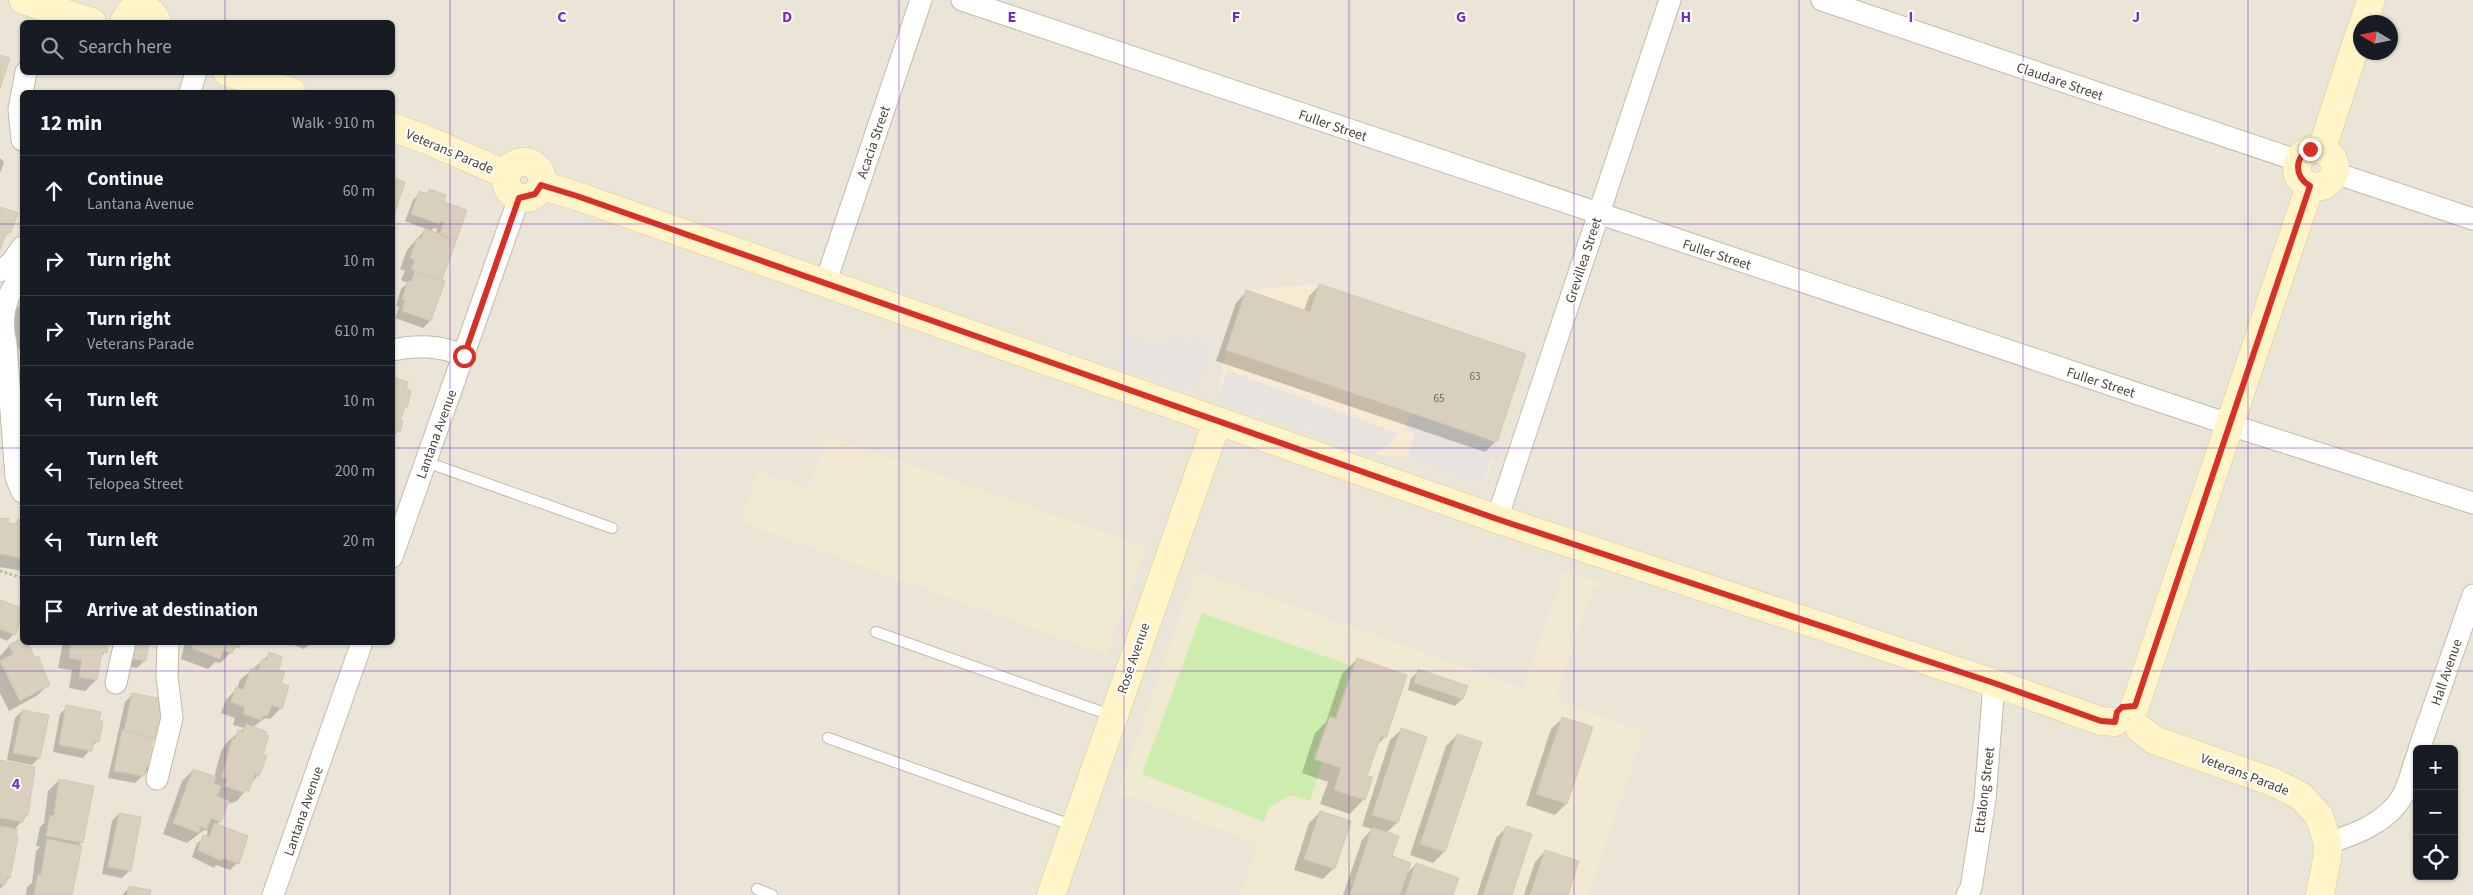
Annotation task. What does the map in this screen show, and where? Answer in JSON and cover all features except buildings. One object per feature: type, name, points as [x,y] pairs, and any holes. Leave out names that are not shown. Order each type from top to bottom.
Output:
[{"type":"street","points":[[23,0],[47,16],[77,20]]},
{"type":"street","name":"Acacia Street","points":[[825,284],[921,0]]},
{"type":"street","name":"Fuller Street","points":[[962,0],[2231,425],[2473,503]]},
{"type":"street","name":"Grevillea Street","points":[[1497,519],[1670,0]]},
{"type":"street","name":"Claudare Street","points":[[1822,0],[2310,155]]},
{"type":"street","points":[[2366,15],[2371,0]]},
{"type":"street","points":[[2310,155],[2332,156],[2336,168],[2335,174],[2332,179],[2322,186],[2310,186],[2300,178],[2297,167],[2310,155],[2353,49]]},
{"type":"street","points":[[23,90],[25,75]]},
{"type":"street","points":[[191,90],[195,75]]},
{"type":"street","points":[[237,75],[286,90]]},
{"type":"street","points":[[20,104],[20,119]]},
{"type":"street","name":"Veterans Parade","points":[[395,128],[430,141],[522,186],[577,196],[1497,519],[1994,683],[2101,721],[2130,719],[2154,740],[2273,782],[2301,796],[2319,816],[2328,843]]},
{"type":"street","points":[[2335,174],[2473,219]]},
{"type":"street","name":"Lantana Avenue","points":[[395,549],[522,186]]},
{"type":"street","points":[[2130,719],[2231,425],[2310,186]]},
{"type":"street","points":[[20,250],[12,262],[0,273],[4,278],[6,302],[1,326],[10,345],[18,441],[16,477],[20,487]]},
{"type":"street","points":[[6,302],[20,279]]},
{"type":"street","points":[[395,350],[426,345],[440,347],[464,356]]},
{"type":"street","name":"Rose Avenue","points":[[1051,895],[1217,422]]},
{"type":"street","name":"Hall Avenue","points":[[2420,745],[2473,595]]},
{"type":"street","points":[[116,683],[124,645]]},
{"type":"street","points":[[157,779],[172,718],[167,676],[168,645]]},
{"type":"street","name":"Lantana Avenue","points":[[273,895],[361,645]]},
{"type":"street","name":"Ettalong Street","points":[[1966,895],[1971,888],[1985,800],[1994,683]]},
{"type":"street","points":[[2320,895],[2327,860],[2328,843],[2353,835],[2385,817],[2403,796],[2413,767]]},
{"type":"lane","points":[[426,462],[612,528]]},
{"type":"lane","points":[[876,632],[1113,716]]},
{"type":"lane","points":[[828,738],[1075,827]]},
{"type":"lane","points":[[757,890],[772,895]]},
{"type":"path","points":[[0,572],[20,577]]},
{"type":"shaded area","points":[[0,0],[2473,0],[2473,895],[0,895]]},
{"type":"shaded area","points":[[1319,284],[1526,354],[1497,441],[1501,445],[1482,484],[1407,457],[1376,455],[1217,400],[1226,350],[1246,290]]},
{"type":"shaded area","points":[[1175,333],[1211,346],[1195,393],[1115,365],[1126,335],[1169,350]]},
{"type":"shaded area","points":[[1227,370],[1400,434],[1376,455],[1217,400]]},
{"type":"shaded area","points":[[1411,413],[1501,445],[1496,459],[1491,458],[1482,484],[1407,457],[1415,433],[1405,429]]},
{"type":"shaded area","points":[[828,436],[1146,547],[1107,655],[741,522],[758,471],[808,489]]},
{"type":"shaded area","points":[[1558,570],[1606,584],[1592,590],[1555,699],[1644,732],[1588,895],[1240,895],[1258,844],[1118,792],[1196,571],[1523,688],[1562,577]]},
{"type":"green space","points":[[1202,613],[1352,666],[1335,717],[1329,715],[1313,759],[1322,763],[1310,801],[1293,795],[1269,807],[1264,822],[1142,774]]},
{"type":"route","points":[[464,356],[519,198],[530,197],[539,190],[541,185],[1497,519],[1994,683],[2101,721],[2115,722],[2117,712],[2122,707],[2128,705],[2135,706],[2231,425],[2310,186],[2300,178],[2297,167],[2301,156],[2310,149]]}]
